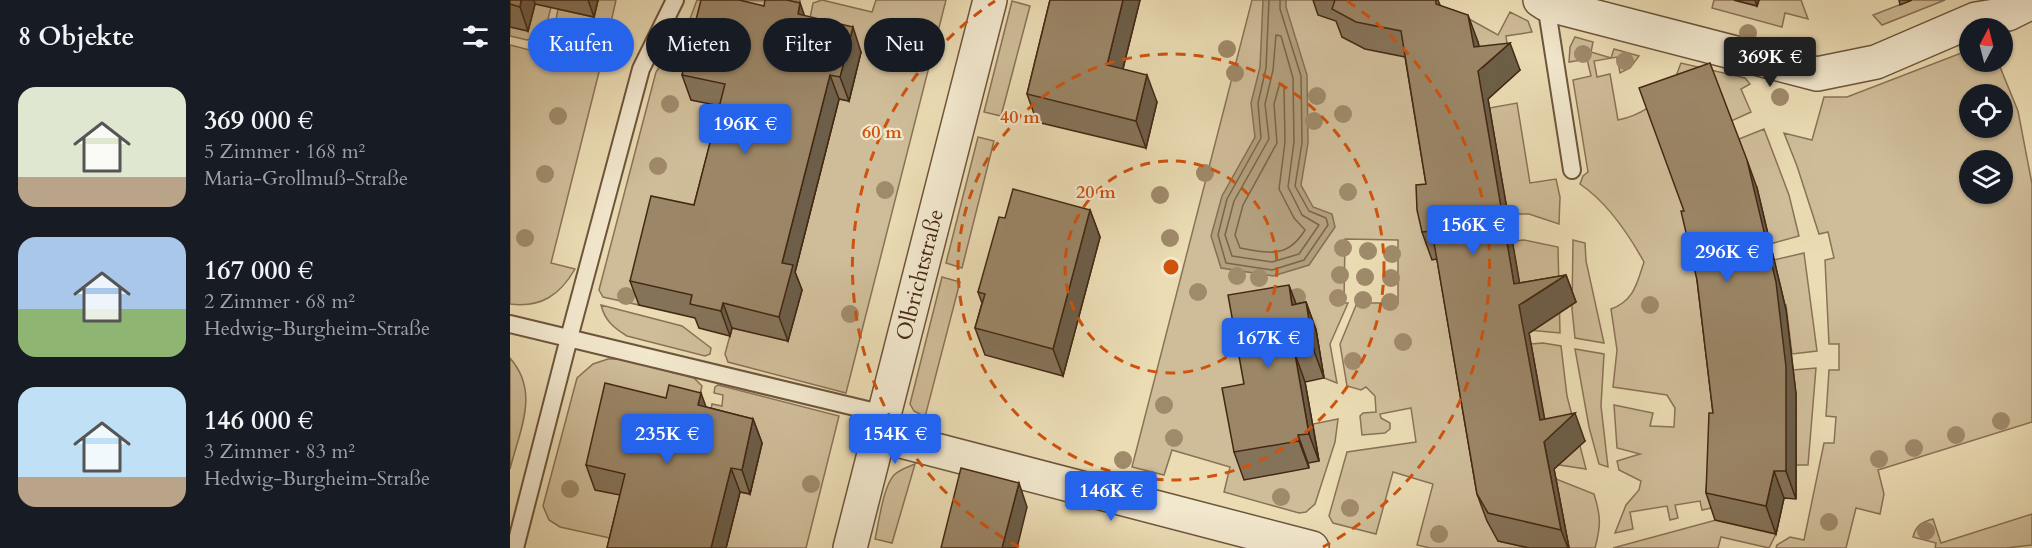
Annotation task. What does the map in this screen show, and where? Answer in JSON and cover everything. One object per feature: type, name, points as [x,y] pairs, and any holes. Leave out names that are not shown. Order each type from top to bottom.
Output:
[{"type":"street","name":"Olbrichtstraße","points":[[850,548],[990,0]]},
{"type":"street","points":[[1543,2],[1817,74],[1876,62],[1976,19],[2008,14],[2032,2]]},
{"type":"street","points":[[881,424],[1312,548]]},
{"type":"lane","points":[[515,548],[568,339],[641,69],[675,0]]},
{"type":"lane","points":[[1543,2],[1572,170]]},
{"type":"lane","points":[[510,324],[881,424]]},
{"type":"shaded area","points":[[598,0],[616,0],[612,18],[556,18],[558,9],[594,17]]},
{"type":"shaded area","points":[[697,0],[800,1],[795,18],[763,18],[763,72],[781,72],[747,199],[660,221],[639,305],[603,297],[599,290],[656,72],[751,72],[751,18],[690,18]]},
{"type":"shaded area","points":[[822,0],[872,12],[876,0],[946,0],[941,18],[864,18],[864,72],[928,72],[846,393],[728,362],[725,354],[732,328],[788,341],[791,288],[839,99],[849,101],[861,52],[852,50],[852,18],[810,18],[813,3]]},
{"type":"shaded area","points":[[1252,0],[1323,0],[1346,25],[1342,37],[1374,50],[1409,51],[1442,259],[1498,541],[1529,548],[1430,548],[1417,545],[1433,484],[1393,472],[1376,534],[1333,523],[1329,516],[1347,452],[1416,442],[1411,408],[1380,414],[1381,418],[1390,423],[1390,429],[1385,433],[1362,435],[1360,416],[1363,413],[1376,412],[1375,396],[1366,387],[1361,390],[1347,386],[1340,344],[1357,303],[1398,303],[1398,240],[1345,239],[1344,303],[1348,303],[1330,344],[1337,383],[1324,378],[1316,330],[1238,323],[1308,463],[1319,461],[1313,424],[1338,419],[1335,442],[1315,504],[1306,512],[1299,513],[1224,492],[1230,467],[1172,450],[1164,475],[1132,467]]},
{"type":"shaded area","points":[[1714,0],[1733,0],[1757,6],[1759,0],[1801,0],[1808,19],[1785,13],[1782,27],[1712,8]]},
{"type":"shaded area","points":[[1912,0],[1945,0],[1882,25],[1873,15]]},
{"type":"shaded area","points":[[1012,1],[1030,6],[1001,116],[984,112]]},
{"type":"shaded area","points":[[535,3],[551,7],[548,18],[531,18]]},
{"type":"shaded area","points":[[1453,10],[1498,35],[1510,12],[1528,21],[1532,32],[1506,36],[1510,63],[1499,65],[1448,22]]},
{"type":"shaded area","points":[[510,27],[528,31],[528,40],[510,36]]},
{"type":"shaded area","points":[[1575,37],[1593,42],[1591,52],[1611,58],[1614,49],[1639,56],[1630,68],[1620,73],[1617,57],[1594,61],[1597,77],[1610,74],[1618,120],[1641,112],[1661,98],[1673,83],[1681,63],[1745,78],[1750,84],[1741,89],[1751,112],[1731,121],[1686,215],[1692,239],[1684,241],[1687,255],[1694,253],[1718,398],[1716,507],[1702,510],[1700,501],[1675,505],[1678,518],[1670,520],[1667,506],[1630,512],[1633,529],[1615,533],[1626,505],[1639,490],[1641,481],[1619,470],[1617,461],[1640,454],[1617,448],[1614,405],[1653,413],[1650,426],[1674,427],[1675,408],[1667,395],[1613,387],[1617,350],[1611,309],[1619,306],[1630,296],[1637,284],[1644,262],[1616,219],[1600,200],[1580,184],[1583,176],[1588,172],[1573,80],[1591,76],[1587,59],[1569,62],[1570,47]]},
{"type":"shaded area","points":[[510,45],[528,50],[528,72],[599,72],[551,263],[575,269],[563,286],[548,298],[531,304],[510,304]]},
{"type":"shaded area","points":[[1959,54],[1959,72],[2002,72],[2007,84],[1959,84],[1959,138],[2013,138],[2013,99],[2018,111],[2032,184],[2032,422],[1878,470],[1884,494],[1880,514],[1856,508],[1846,548],[1776,548],[1790,537],[1804,540],[1824,443],[1834,443],[1836,417],[1826,416],[1829,370],[1839,370],[1839,344],[1829,344],[1825,260],[1834,258],[1828,232],[1819,234],[1784,133],[1812,140],[1824,97],[1847,97]]},
{"type":"shaded area","points":[[1517,103],[1530,183],[1556,179],[1560,197],[1559,224],[1529,214],[1508,214],[1489,108]]},
{"type":"shaded area","points":[[1764,129],[1789,195],[1799,236],[1770,244],[1739,139]]},
{"type":"shaded area","points":[[978,137],[994,141],[962,268],[946,263]]},
{"type":"shaded area","points":[[1524,240],[1558,247],[1560,333],[1528,330],[1512,241]]},
{"type":"shaded area","points":[[1573,240],[1585,243],[1586,261],[1604,343],[1575,338],[1572,309]]},
{"type":"shaded area","points":[[1804,253],[1817,351],[1792,354],[1786,305],[1774,307],[1774,260]]},
{"type":"shaded area","points":[[942,277],[960,282],[925,417],[914,411],[910,404]]},
{"type":"shaded area","points":[[601,305],[682,326],[711,348],[710,354],[705,356],[627,336],[611,324]]},
{"type":"shaded area","points":[[1531,344],[1561,346],[1567,396],[1586,469],[1553,464]]},
{"type":"shaded area","points":[[1575,349],[1604,354],[1601,406],[1608,467],[1599,464],[1589,427]]},
{"type":"shaded area","points":[[510,358],[519,371],[526,398],[522,425],[510,469]]},
{"type":"shaded area","points":[[608,359],[621,359],[694,378],[702,386],[692,427],[655,548],[560,527],[549,520],[543,506],[577,378],[593,364]]},
{"type":"shaded area","points":[[1816,368],[1808,465],[1796,465],[1793,370]]},
{"type":"shaded area","points":[[718,385],[839,416],[806,548],[726,548],[740,492],[750,494],[762,444],[710,418],[712,404],[722,406],[723,395],[714,393]]},
{"type":"shaded area","points":[[915,464],[892,543],[875,539],[884,496],[890,480],[899,471]]},
{"type":"shaded area","points":[[1556,479],[1594,494],[1599,521],[1595,548],[1569,548]]},
{"type":"shaded area","points":[[2032,514],[2032,545],[2006,548],[1935,548],[1936,543],[1913,537],[1920,525],[1933,519],[1941,543]]},
{"type":"shaded area","points":[[1716,520],[1776,534],[1769,548],[1721,537],[1718,548],[1613,548]]},
{"type":"water","points":[[1263,0],[1286,0],[1286,7],[1307,75],[1308,143],[1301,185],[1313,207],[1332,214],[1335,227],[1309,265],[1273,276],[1221,268],[1211,236],[1222,196],[1255,137],[1251,103],[1260,67]]},
{"type":"building","points":[[510,0],[521,0],[520,7],[510,4]]},
{"type":"building","points":[[701,0],[739,0],[764,6],[765,0],[787,0],[800,3],[798,14],[815,18],[763,18],[763,72],[841,72],[840,77],[830,75],[782,263],[793,265],[779,317],[723,303],[721,311],[690,304],[692,295],[630,281],[651,196],[694,205],[725,84],[682,75],[683,72],[751,72],[751,18],[696,18]]},
{"type":"building","points":[[1050,0],[1123,0],[1107,65],[1147,75],[1136,121],[1027,94]]},
{"type":"building","points":[[1335,0],[1436,0],[1436,4],[1468,15],[1474,47],[1510,43],[1478,71],[1514,284],[1566,275],[1519,305],[1540,420],[1575,413],[1544,442],[1561,530],[1488,513],[1477,494],[1432,231],[1422,232],[1417,210],[1416,185],[1426,184],[1401,31],[1356,22],[1332,9]]},
{"type":"building","points":[[1710,63],[1747,160],[1776,282],[1786,367],[1786,471],[1774,471],[1766,506],[1706,493],[1709,413],[1713,413],[1697,280],[1681,211],[1684,211],[1639,88]]},
{"type":"building","points":[[1013,189],[1090,210],[1053,349],[975,328],[985,294],[978,292],[999,217],[1005,218]]},
{"type":"building","points":[[1289,285],[1292,305],[1306,302],[1314,351],[1295,354],[1309,434],[1298,435],[1299,441],[1234,452],[1222,388],[1244,384],[1228,295]]},
{"type":"building","points":[[605,383],[666,398],[669,385],[701,393],[698,405],[753,419],[742,470],[731,468],[711,548],[607,548],[625,474],[586,465]]},
{"type":"building","points":[[961,468],[1019,483],[1002,548],[941,548]]}]
